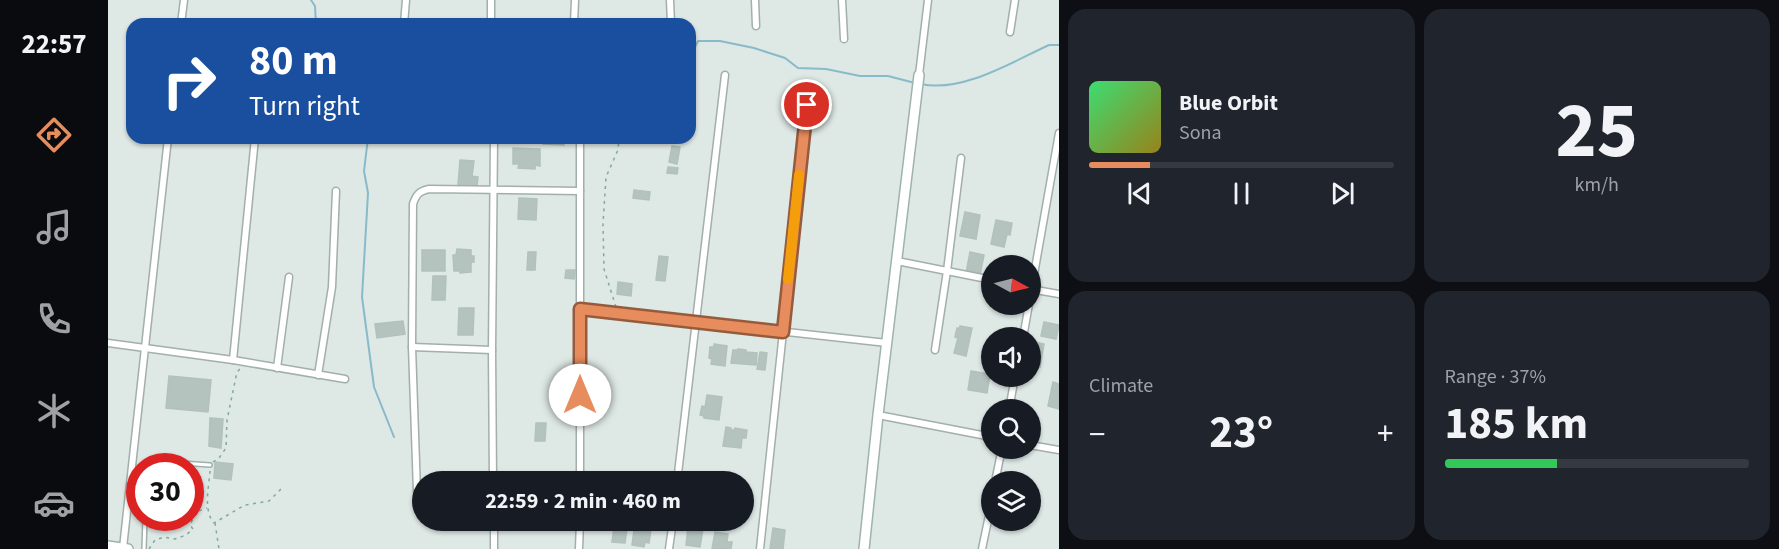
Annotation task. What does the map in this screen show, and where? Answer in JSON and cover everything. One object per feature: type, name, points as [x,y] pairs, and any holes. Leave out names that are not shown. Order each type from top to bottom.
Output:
[{"type":"street","points":[[182,18],[184,0]]},
{"type":"street","points":[[404,18],[406,0]]},
{"type":"street","points":[[491,0],[491,18]]},
{"type":"street","points":[[574,0],[574,18]]},
{"type":"street","points":[[669,0],[670,18]]},
{"type":"street","points":[[755,0],[756,26]]},
{"type":"street","points":[[842,0],[844,39]]},
{"type":"street","points":[[864,549],[928,0]]},
{"type":"street","points":[[1010,32],[1014,0]]},
{"type":"street","points":[[678,471],[725,75]]},
{"type":"street","points":[[760,549],[807,105]]},
{"type":"street","points":[[1037,255],[1059,133]]},
{"type":"street","points":[[108,546],[125,549],[167,144]]},
{"type":"street","points":[[232,360],[254,144]]},
{"type":"street","points":[[493,471],[494,144]]},
{"type":"street","points":[[580,144],[580,471]]},
{"type":"street","points":[[934,350],[947,271],[961,158]]},
{"type":"street","points":[[416,471],[412,347],[413,204],[415,197],[418,193],[429,189],[580,191]]},
{"type":"street","points":[[318,375],[332,287],[336,191]]},
{"type":"street","points":[[897,261],[981,278]]},
{"type":"street","points":[[277,368],[289,277]]},
{"type":"street","points":[[1041,291],[1059,294]]},
{"type":"street","points":[[580,309],[887,344]]},
{"type":"street","points":[[108,343],[232,360],[345,380]]},
{"type":"street","points":[[412,347],[492,350]]},
{"type":"street","points":[[878,415],[981,435]]},
{"type":"street","points":[[1041,447],[1059,450]]},
{"type":"street","points":[[494,531],[494,549]]},
{"type":"street","points":[[579,549],[580,531]]},
{"type":"street","points":[[669,549],[671,531]]},
{"type":"street","points":[[982,549],[986,531]]},
{"type":"lane","points":[[204,465],[210,465]]},
{"type":"lane","points":[[144,549],[145,531]]},
{"type":"path","points":[[618,144],[606,177],[603,224],[604,269],[618,313]]},
{"type":"path","points":[[219,549],[214,523],[208,508],[210,465],[224,453],[226,448],[229,411],[237,372],[247,363]]},
{"type":"path","points":[[214,523],[245,505],[269,501],[282,488]]},
{"type":"path","points":[[149,549],[155,540],[164,537],[176,539],[186,535],[193,529],[190,525],[196,512],[208,508]]},
{"type":"building","points":[[672,146],[680,147],[677,164],[669,162]]},
{"type":"building","points":[[513,148],[540,149],[540,166],[535,165],[535,169],[518,168],[519,164],[513,164]]},
{"type":"building","points":[[460,160],[474,161],[472,176],[478,177],[477,186],[458,185]]},
{"type":"building","points":[[668,167],[678,168],[677,174],[667,173]]},
{"type":"building","points":[[634,190],[650,192],[649,200],[633,198]]},
{"type":"building","points":[[519,198],[537,199],[536,220],[518,219]]},
{"type":"building","points":[[965,212],[980,215],[976,239],[960,236]]},
{"type":"building","points":[[996,220],[1012,223],[1010,235],[1007,234],[1004,247],[991,244]]},
{"type":"building","points":[[457,249],[471,250],[474,262],[471,262],[471,272],[454,271],[453,255],[456,255]]},
{"type":"building","points":[[422,250],[445,250],[445,271],[422,271]]},
{"type":"building","points":[[528,252],[536,252],[535,270],[527,270]]},
{"type":"building","points":[[970,252],[984,255],[981,255],[980,275],[966,273]]},
{"type":"building","points":[[659,256],[668,257],[665,281],[656,280]]},
{"type":"building","points":[[566,270],[575,270],[574,279],[565,278]]},
{"type":"building","points":[[433,276],[446,276],[445,300],[432,300]]},
{"type":"building","points":[[618,282],[632,284],[631,296],[617,294]]},
{"type":"building","points":[[459,308],[474,308],[473,335],[458,335]]},
{"type":"building","points":[[403,321],[405,334],[377,338],[375,324]]},
{"type":"building","points":[[1044,322],[1059,325],[1056,339],[1041,336]]},
{"type":"building","points":[[960,326],[972,328],[966,356],[954,353],[958,338],[955,337],[957,328]]},
{"type":"building","points":[[1041,343],[1044,344],[1041,361]]},
{"type":"building","points":[[714,344],[727,346],[725,366],[711,364],[710,347],[714,347]]},
{"type":"building","points":[[733,350],[757,353],[756,365],[731,363]]},
{"type":"building","points":[[760,352],[767,353],[765,370],[757,369]]},
{"type":"building","points":[[971,371],[981,373],[981,387],[988,387],[987,393],[968,390]]},
{"type":"building","points":[[169,376],[211,380],[208,412],[166,408]]},
{"type":"building","points":[[1053,382],[1059,384],[1059,409],[1048,406]]},
{"type":"building","points":[[707,395],[722,397],[719,420],[704,418],[700,415],[702,406],[705,407]]},
{"type":"building","points":[[210,418],[223,419],[221,448],[209,446]]},
{"type":"building","points":[[536,423],[546,423],[545,441],[535,441]]},
{"type":"building","points":[[726,427],[731,430],[735,428],[747,430],[746,438],[742,438],[741,448],[723,446]]},
{"type":"building","points":[[215,462],[233,464],[231,480],[214,478]]},
{"type":"building","points":[[773,528],[785,530],[783,549],[770,549]]},
{"type":"building","points":[[614,531],[627,531],[625,543],[612,542]]},
{"type":"building","points":[[634,531],[651,531],[649,543],[645,542],[644,547],[632,545]]},
{"type":"building","points":[[688,531],[703,531],[700,547],[686,545]]},
{"type":"building","points":[[715,532],[728,534],[727,542],[732,542],[731,549],[712,549]]},
{"type":"waterway","points":[[311,0],[315,6],[316,18]]},
{"type":"waterway","points":[[696,45],[698,41],[720,41],[754,48],[785,58],[798,68],[826,69],[860,76],[888,76],[915,83]]},
{"type":"waterway","points":[[921,84],[937,86],[970,80],[1049,45],[1059,45]]},
{"type":"waterway","points":[[367,144],[364,171],[368,193],[362,297],[374,387],[394,437]]},
{"type":"slow traffic","points":[[788,279],[799,175]]},
{"type":"route","points":[[580,395],[580,309],[783,332],[807,105]]}]
